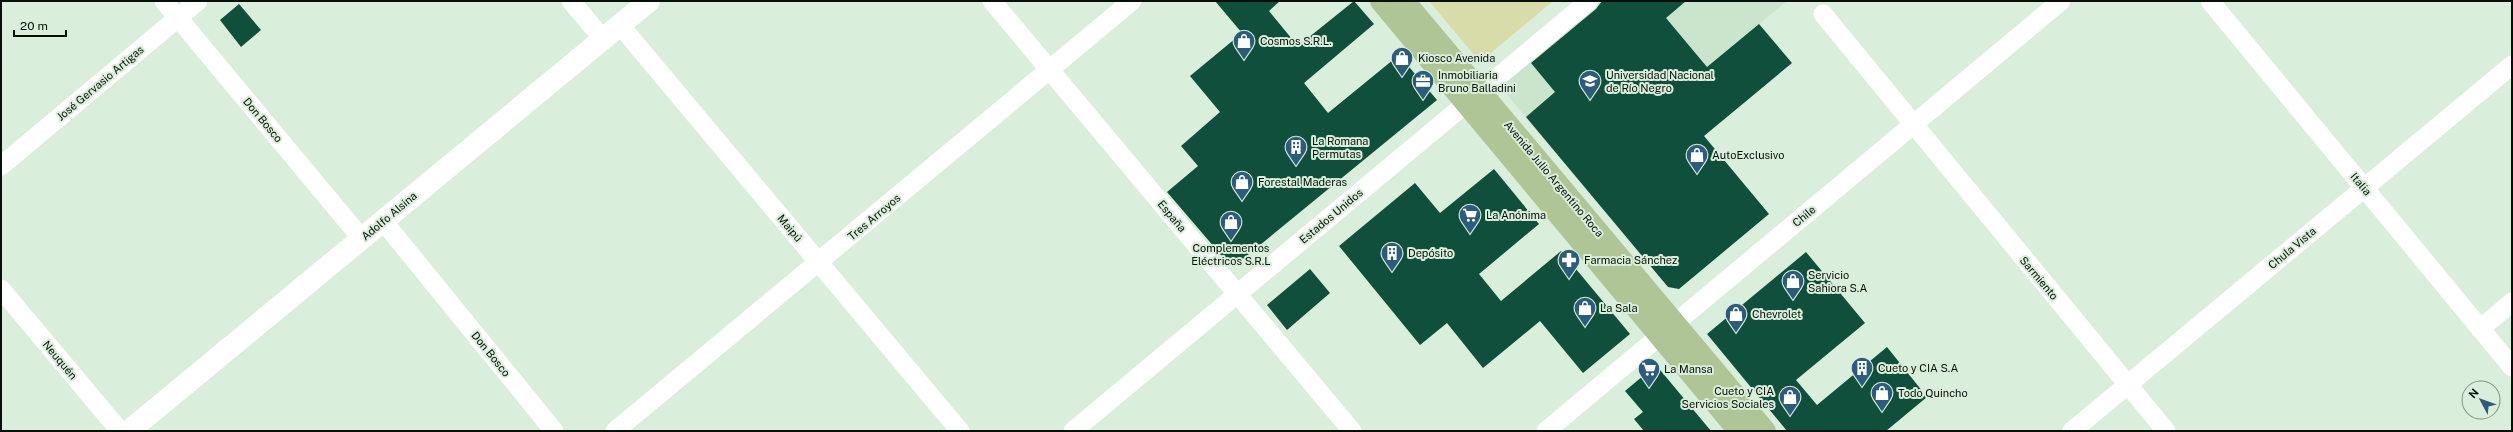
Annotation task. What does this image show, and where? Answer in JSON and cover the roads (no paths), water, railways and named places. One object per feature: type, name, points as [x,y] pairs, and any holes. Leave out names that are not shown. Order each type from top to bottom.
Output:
[{"type":"main road","name":"Adolfo Alsina","points":[[129,431],[649,1]]},
{"type":"main road","name":"Avenida Julio Argentino Roca","points":[[1381,1],[1473,98],[1667,330],[1764,431]]},
{"type":"main road","name":"Avenida Julio Argentino Roca","points":[[1404,1],[1473,98]]},
{"type":"main road","name":"Avenida Julio Argentino Roca","points":[[1667,330],[1739,431]]},
{"type":"street","name":"Don Bosco","points":[[164,1],[362,239]]},
{"type":"street","name":"José Gervasio Artigas","points":[[1,166],[198,1]]},
{"type":"street","points":[[571,1],[603,39]]},
{"type":"street","name":"España","points":[[992,1],[1352,431]]},
{"type":"street","name":"Tres Arroyos","points":[[615,431],[819,263],[1132,1]]},
{"type":"street","name":"Estados Unidos","points":[[1073,431],[1589,1]]},
{"type":"street","name":"Chile","points":[[1546,431],[2061,1]]},
{"type":"street","name":"Italia","points":[[2210,1],[2512,367]]},
{"type":"street","name":"Sarmiento","points":[[1823,14],[2166,431]]},
{"type":"street","name":"Maipú","points":[[620,25],[960,431]]},
{"type":"street","name":"Chula Vista","points":[[2072,431],[2512,64]]},
{"type":"street","name":"Don Bosco","points":[[383,221],[554,431]]},
{"type":"street","name":"Neuquén","points":[[1,289],[120,431]]},
{"type":"street","points":[[2480,329],[2512,302]]},
{"type":"place","name":"Cosmos S.R.L.","points":[[1244,60]]},
{"type":"place","name":"Kiosco Avenida","points":[[1402,78]]},
{"type":"place","name":"Inmobiliaria Bruno Balladini","points":[[1423,100]]},
{"type":"place","name":"Universidad Nacional de Río Negro","points":[[1590,100]]},
{"type":"place","name":"La Romana Permutas","points":[[1296,166]]},
{"type":"place","name":"AutoExclusivo","points":[[1697,174]]},
{"type":"place","name":"Forestal Maderas","points":[[1242,202]]},
{"type":"place","name":"La Anónima","points":[[1470,234]]},
{"type":"place","name":"Complementos Eléctricos S.R.L","points":[[1231,242]]},
{"type":"place","name":"Depósito","points":[[1392,272]]},
{"type":"place","name":"Farmacia Sánchez","points":[[1569,280]]},
{"type":"place","name":"Servicio Sahiora S.A","points":[[1793,300]]},
{"type":"place","name":"La Sala","points":[[1585,328]]},
{"type":"place","name":"Chevrolet","points":[[1736,334]]},
{"type":"place","name":"La Mansa","points":[[1649,388]]},
{"type":"place","name":"Cueto y CIA S.A","points":[[1862,388]]},
{"type":"place","name":"Todo Quincho","points":[[1882,412]]},
{"type":"place","name":"Cueto y CIA Servicios Sociales","points":[[1790,416]]}]
